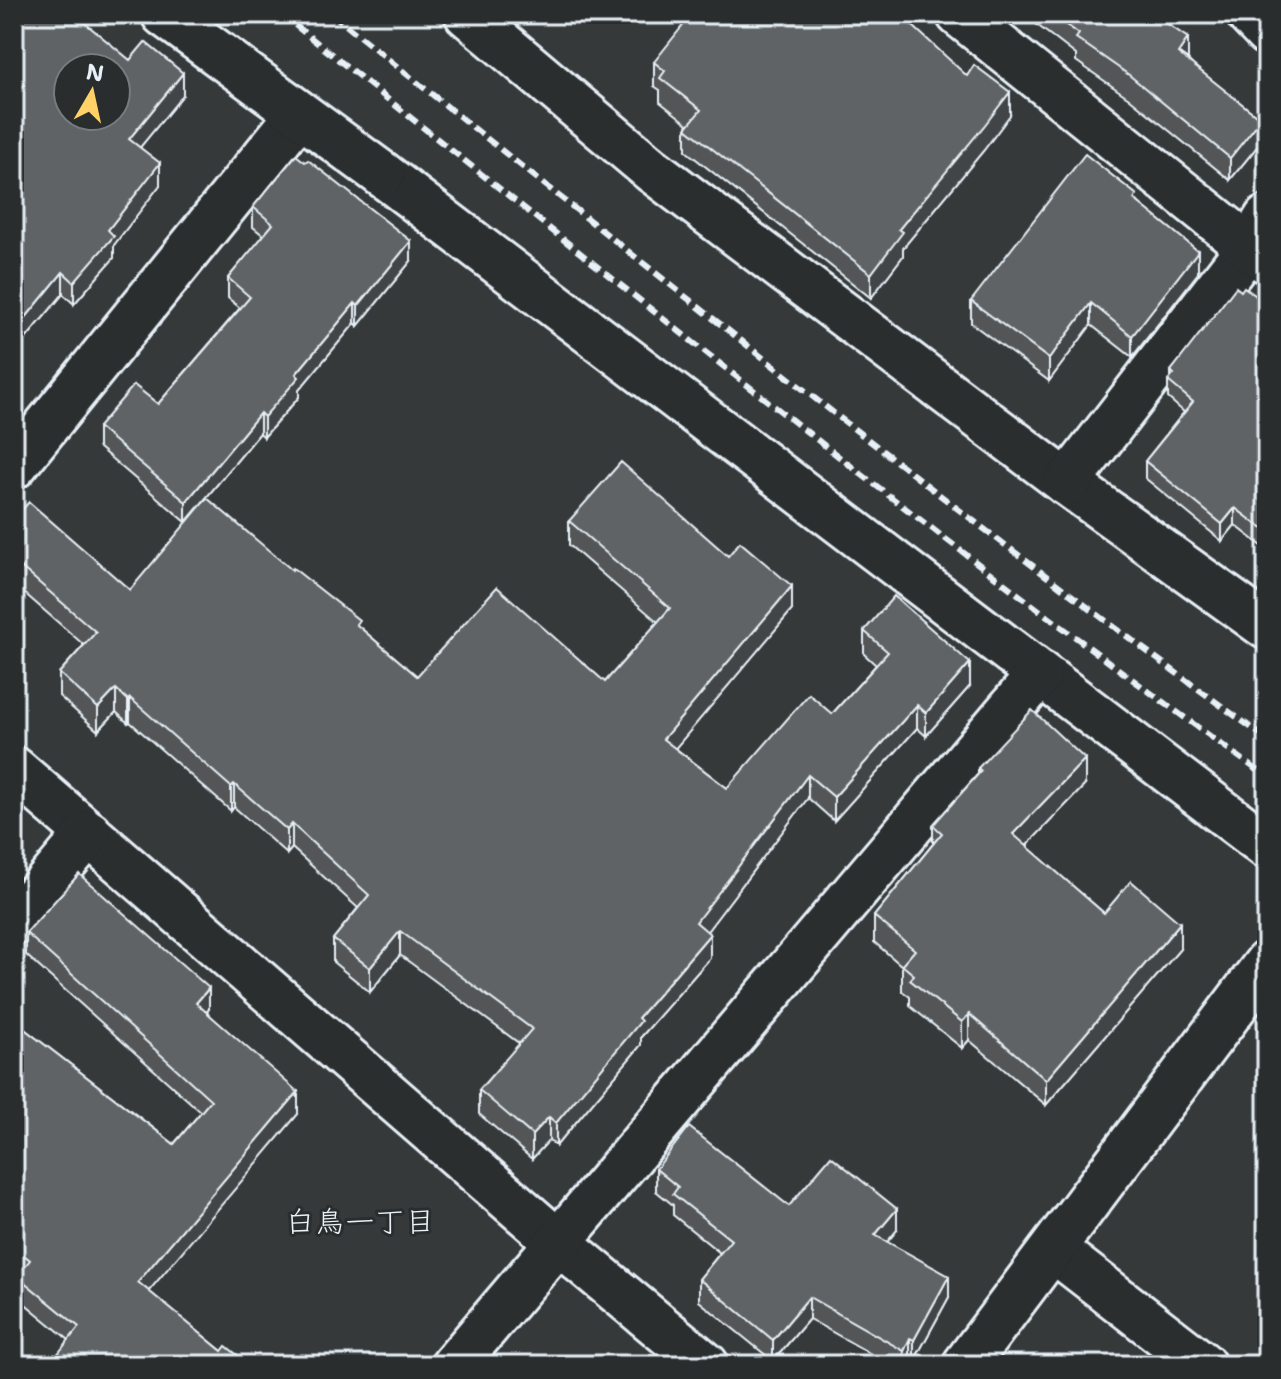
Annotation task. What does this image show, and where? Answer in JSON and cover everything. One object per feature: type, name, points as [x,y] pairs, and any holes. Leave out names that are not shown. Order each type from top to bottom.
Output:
[{"type":"street","points":[[164,14],[382,174],[1267,846]]},
{"type":"street","points":[[467,14],[652,170],[1067,483],[1267,627]]},
{"type":"street","points":[[959,14],[1261,242],[1067,483]]},
{"type":"street","points":[[1249,14],[1267,33]]},
{"type":"street","points":[[14,466],[299,114]]},
{"type":"street","points":[[454,1365],[1039,675]]},
{"type":"street","points":[[14,769],[558,1242],[706,1365]]},
{"type":"street","points":[[14,922],[89,833]]},
{"type":"street","points":[[965,1365],[1267,963]]},
{"type":"street","points":[[1053,1249],[1203,1365]]},
{"type":"building","points":[[14,14],[74,14],[120,52],[52,52],[52,132],[132,132],[132,58],[145,42],[183,73],[129,139],[160,163],[108,230],[114,236],[74,282],[63,272],[14,332]]},
{"type":"building","points":[[692,14],[900,14],[967,76],[974,65],[1010,92],[899,229],[903,232],[871,274],[686,128],[701,110],[660,78],[665,71],[654,62]]},
{"type":"building","points":[[1052,14],[1153,14],[1188,38],[1178,53],[1261,119],[1230,158],[1129,75],[1076,38],[1079,34]]},
{"type":"building","points":[[1085,154],[1137,195],[1134,199],[1198,251],[1132,336],[1091,303],[1049,359],[971,301]]},
{"type":"building","points":[[296,155],[305,162],[308,160],[411,241],[358,306],[355,303],[296,374],[299,377],[264,417],[260,413],[186,502],[98,427],[134,385],[158,404],[250,297],[228,278],[273,224],[253,207]]},
{"type":"building","points":[[1236,287],[1241,291],[1244,287],[1267,304],[1267,532],[1235,508],[1222,524],[1145,461],[1193,402],[1168,381],[1174,374],[1171,371]]},
{"type":"building","points":[[14,368],[21,374],[14,381]]},
{"type":"building","points":[[621,462],[728,556],[740,542],[792,586],[663,739],[727,788],[809,694],[832,714],[888,652],[864,631],[894,596],[970,663],[926,713],[917,705],[834,797],[808,775],[696,922],[710,934],[638,1018],[641,1021],[556,1123],[549,1117],[532,1135],[479,1090],[532,1029],[400,931],[370,968],[333,939],[369,895],[292,824],[287,830],[234,784],[231,787],[130,698],[128,700],[116,689],[98,708],[59,673],[96,632],[14,561],[14,519],[29,502],[130,590],[207,498],[292,570],[359,620],[356,624],[417,676],[497,587],[605,682],[670,608],[569,521]]},
{"type":"building","points":[[1032,710],[1085,759],[1013,834],[1104,913],[1131,881],[1180,923],[1046,1080],[969,1014],[962,1022],[910,980],[914,975],[902,965],[915,950],[874,916],[942,833],[933,825],[981,771],[978,768]]},
{"type":"building","points":[[79,874],[209,988],[196,1003],[298,1092],[138,1282],[222,1351],[226,1346],[250,1365],[49,1365],[79,1327],[17,1276],[30,1260],[14,1247],[14,1021],[174,1144],[211,1100],[26,933]]},
{"type":"building","points":[[689,1127],[789,1206],[831,1156],[897,1209],[875,1235],[949,1276],[914,1340],[910,1338],[904,1351],[809,1297],[773,1340],[699,1279],[731,1240],[673,1194],[678,1187],[656,1169]]},
{"type":"railway","points":[[281,14],[892,498],[1267,777]]},
{"type":"railway","points":[[332,14],[911,473],[1267,739]]},
{"type":"district","name":"白鳥一丁目","points":[[360,1221]]}]
